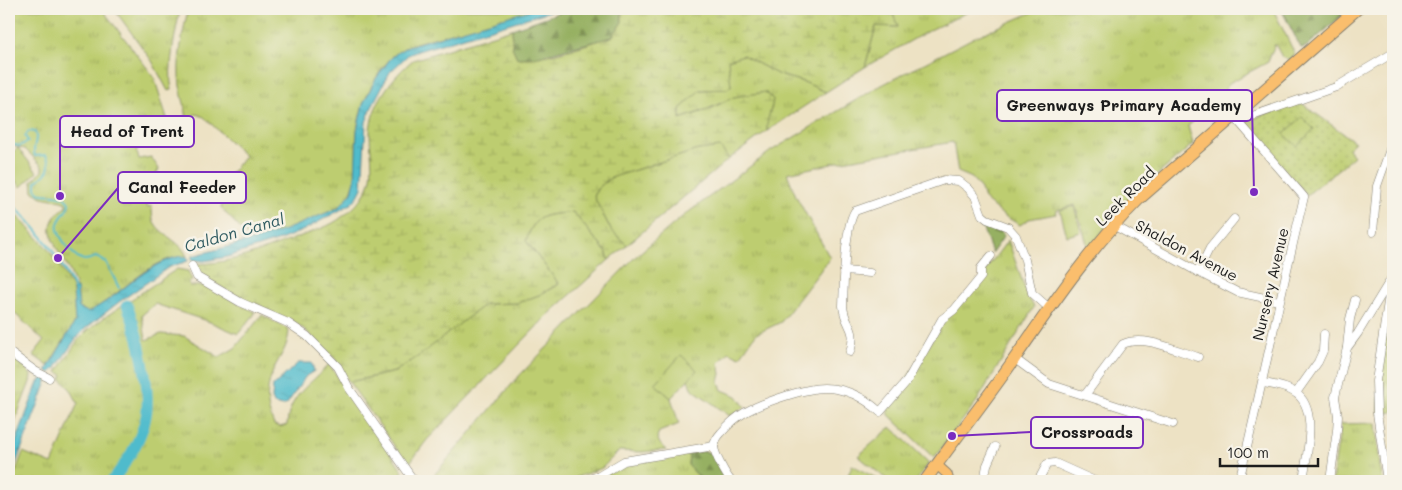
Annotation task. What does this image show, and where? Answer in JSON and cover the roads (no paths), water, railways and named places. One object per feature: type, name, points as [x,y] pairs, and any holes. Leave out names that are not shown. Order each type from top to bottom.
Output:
[{"type":"highway","name":"Leek Road","points":[[929,480],[937,465],[1015,359],[1049,308],[1113,225],[1139,199],[1237,118],[1357,9]]},
{"type":"main road","points":[[937,465],[947,474],[949,481]]},
{"type":"street","points":[[1237,118],[1336,87],[1393,54]]},
{"type":"street","name":"Nursery Avenue","points":[[1237,118],[1304,197],[1279,301],[1263,383],[1239,481]]},
{"type":"street","points":[[1373,232],[1377,186],[1393,141]]},
{"type":"street","points":[[850,352],[854,339],[852,329],[844,314],[844,271],[851,216],[855,211],[944,180],[959,181],[968,188],[975,196],[982,214],[987,219],[1008,227],[1016,236],[1025,260],[1032,293],[1049,308]]},
{"type":"street","points":[[1198,272],[1210,248],[1234,220]]},
{"type":"street","name":"Shaldon Avenue","points":[[1113,225],[1237,292],[1279,301]]},
{"type":"street","points":[[730,481],[714,446],[716,438],[728,424],[745,412],[804,390],[825,388],[848,392],[867,400],[880,412],[907,381],[942,320],[954,310],[981,277],[981,268],[991,256]]},
{"type":"street","points":[[192,266],[198,277],[240,302],[288,323],[306,336],[338,367],[349,388],[414,481]]},
{"type":"street","points":[[1387,481],[1377,413],[1376,381],[1393,269]]},
{"type":"street","points":[[844,271],[870,273]]},
{"type":"street","points":[[1347,348],[1391,278]]},
{"type":"street","points":[[1330,481],[1337,430],[1335,396],[1347,348],[1350,319],[1355,300]]},
{"type":"street","points":[[1296,393],[1318,362],[1323,351],[1324,334]]},
{"type":"street","points":[[1085,395],[1123,344],[1128,341],[1145,341],[1198,358]]},
{"type":"street","points":[[9,352],[46,376]]},
{"type":"street","points":[[1015,359],[1049,384],[1173,424]]},
{"type":"street","points":[[1263,383],[1283,387],[1296,393],[1305,404],[1309,418],[1310,435],[1303,481]]},
{"type":"street","points":[[581,481],[599,476],[624,461],[714,446]]},
{"type":"street","points":[[984,481],[987,465],[995,447]]},
{"type":"street","points":[[1038,481],[1047,464],[1055,463],[1095,481]]},
{"type":"water","points":[[533,9],[557,9],[418,51],[408,55],[390,72],[366,122],[362,188],[351,204],[304,230],[280,240],[227,257],[204,261],[192,260],[192,256],[261,238],[338,208],[352,192],[355,180],[357,130],[363,104],[375,80],[390,59],[398,52],[408,46]]},
{"type":"water","points":[[181,256],[187,257],[188,261],[169,267],[119,302],[85,329],[55,369],[50,373],[46,371],[75,322],[73,289],[77,288],[79,308],[88,312],[156,265]]},
{"type":"water","points":[[298,363],[312,363],[314,371],[306,376],[287,404],[283,406],[274,404],[272,398],[273,386]]},
{"type":"water","points":[[44,376],[47,378],[47,382],[9,481],[9,460],[37,385]]},
{"type":"waterway","points":[[9,115],[11,116],[12,123],[9,133]]},
{"type":"waterway","points":[[9,141],[10,144],[20,146],[28,141],[25,136],[29,131],[35,132],[35,156],[46,155],[49,164],[46,173],[36,182],[38,193],[63,197],[69,203],[58,224],[59,233],[69,249],[77,257],[83,260],[96,257],[106,262],[119,288]]},
{"type":"waterway","points":[[9,201],[46,242],[62,265],[74,289]]},
{"type":"waterway","points":[[112,481],[136,445],[145,421],[147,409],[146,379],[143,363],[136,331],[127,305]]},
{"type":"place","name":"Greenways Primary Academy","points":[[1254,192]]},
{"type":"place","name":"Head of Trent","points":[[60,196]]},
{"type":"place","name":"Canal Feeder","points":[[58,258]]},
{"type":"place","name":"Crossroads","points":[[952,436]]},
{"type":"water label","name":"Caldon Canal","points":[[234,232]]}]
